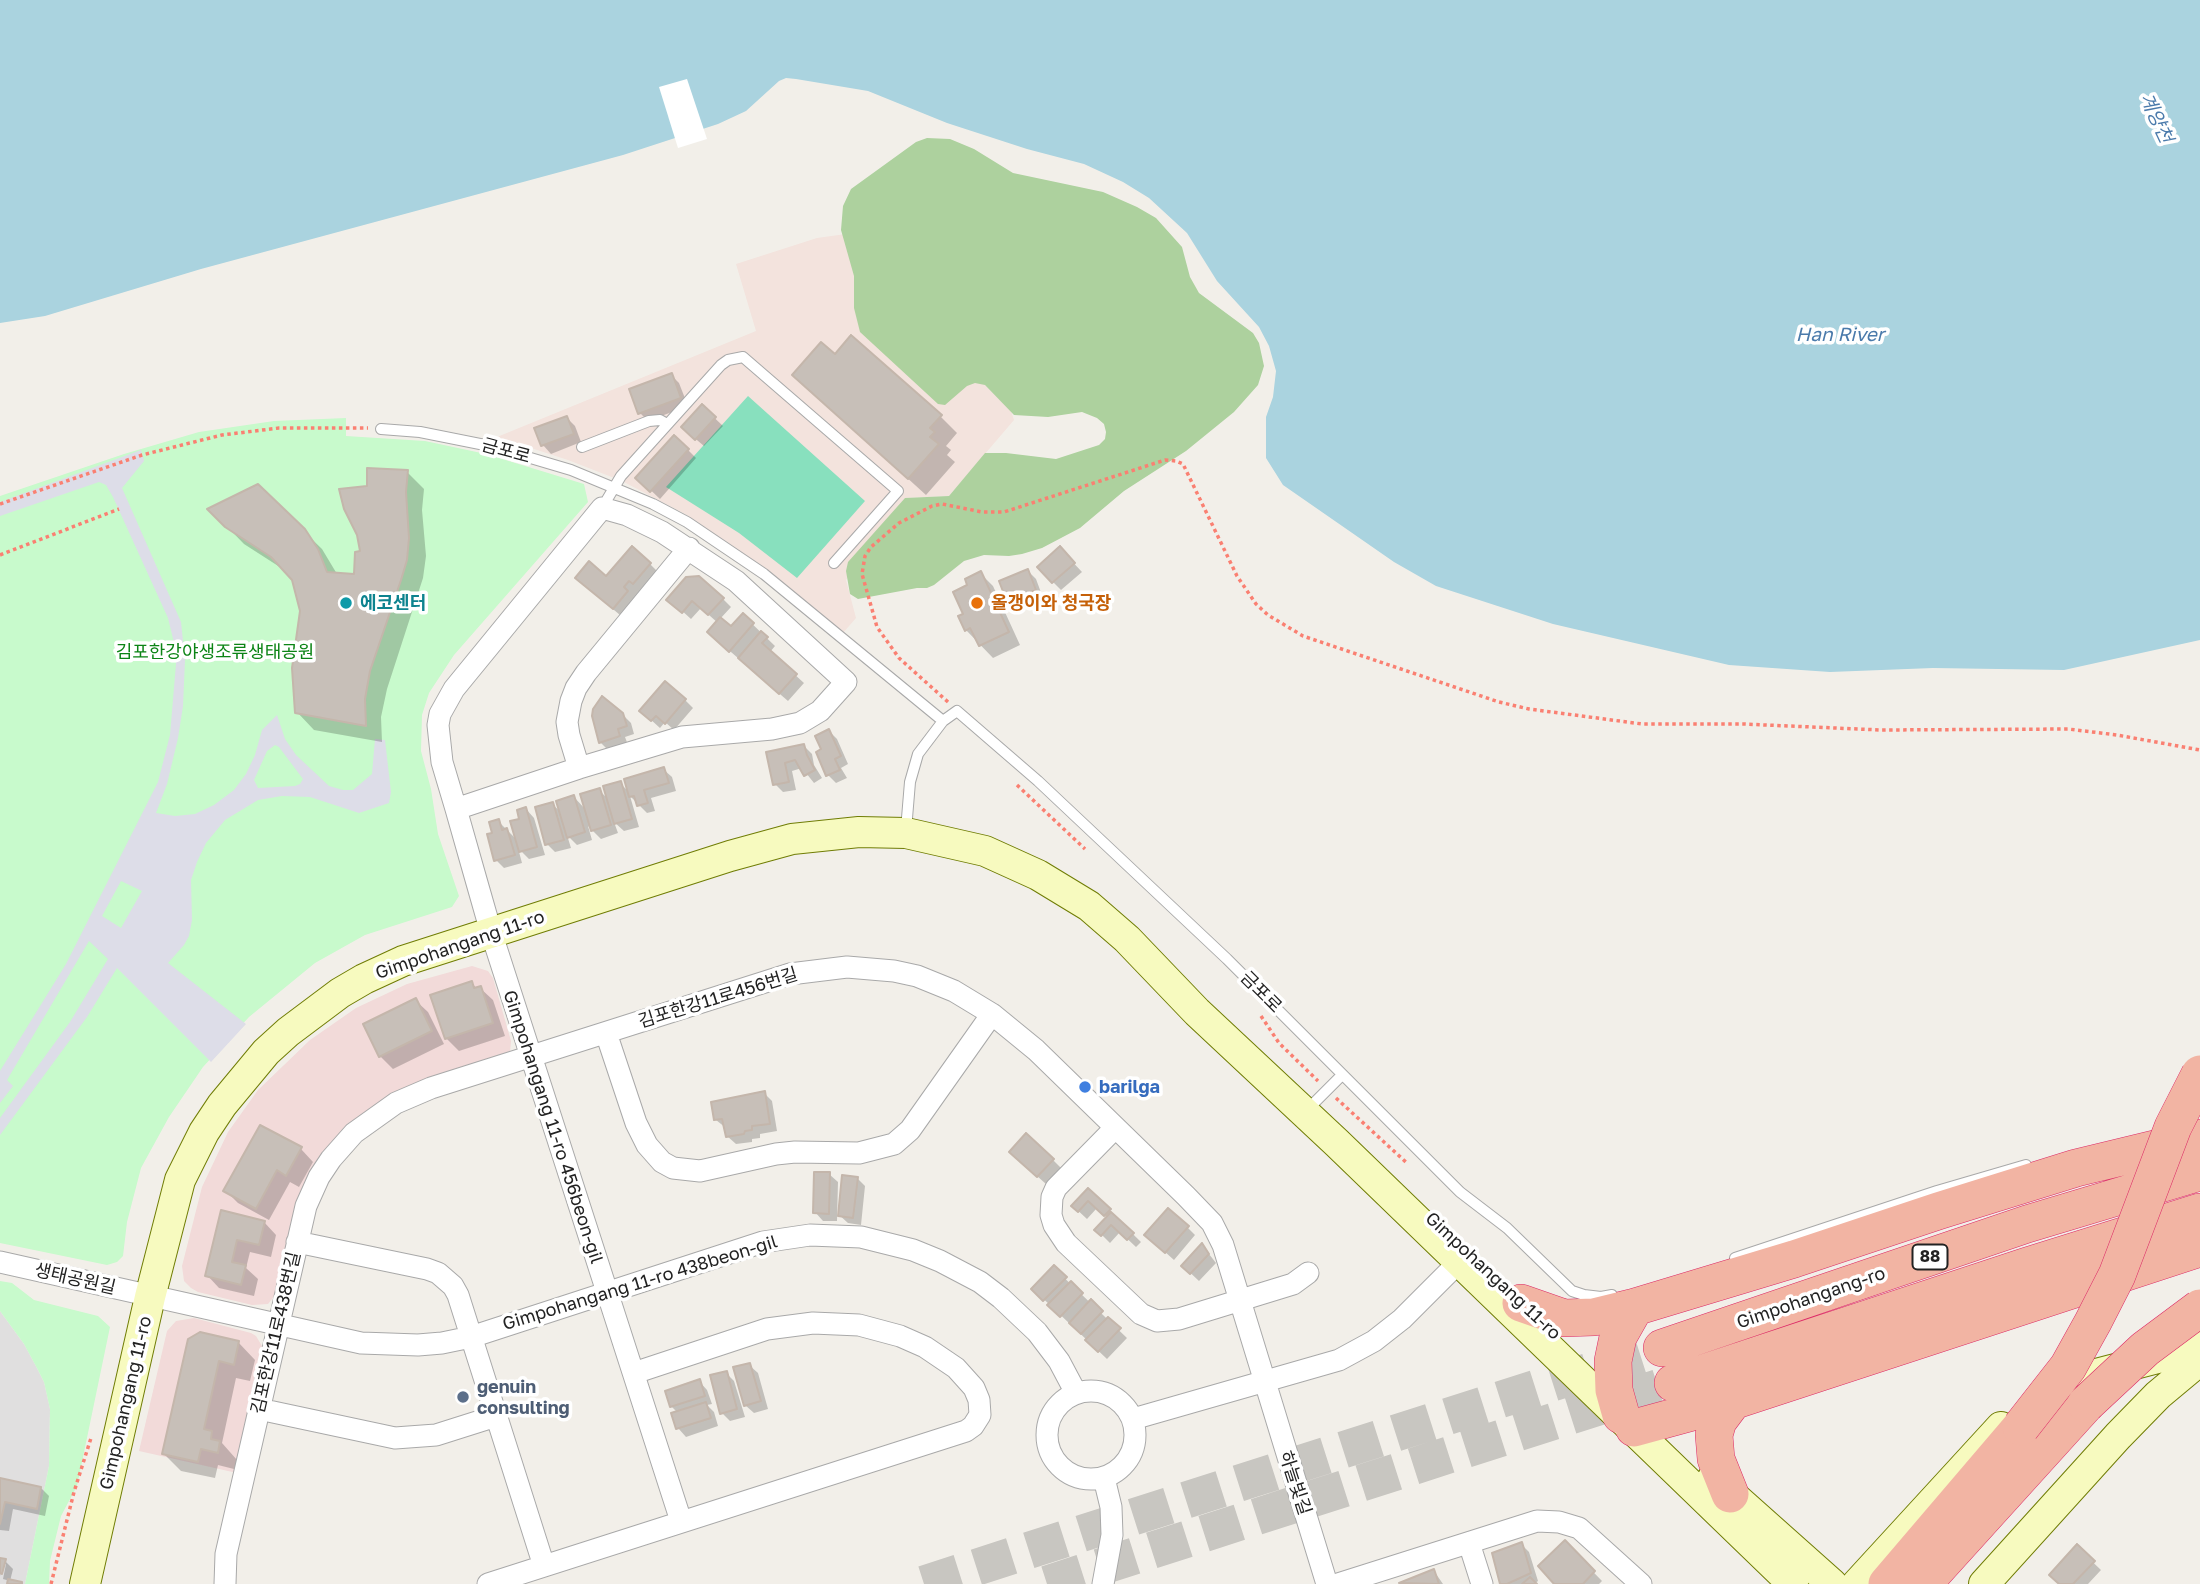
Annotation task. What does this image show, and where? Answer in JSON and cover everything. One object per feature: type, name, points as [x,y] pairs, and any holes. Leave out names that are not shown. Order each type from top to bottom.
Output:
[{"type":"highway","points":[[1521,1303],[1564,1318],[1594,1317],[1629,1299],[1794,1259],[2076,1168],[2198,1107]]},
{"type":"highway","points":[[1921,1573],[2021,1427],[2068,1367],[2111,1286],[2136,1228],[2173,1127],[2198,1107]]},
{"type":"highway","name":"Gimpohangang-ro","points":[[1662,1348],[2027,1224],[2200,1172]]},
{"type":"highway","name":"Gimpohangang-ro","points":[[1672,1383],[2200,1212]]},
{"type":"highway","points":[[1629,1299],[1613,1361],[1630,1414],[1733,1401],[2200,1248]]},
{"type":"highway","points":[[1887,1584],[1921,1573],[2086,1404],[2145,1349],[2200,1308]]},
{"type":"highway","points":[[1730,1494],[1716,1459],[1714,1435],[1717,1421],[1733,1401]]},
{"type":"main road","name":"Gimpohangang 11-ro","points":[[85,1584],[150,1297],[180,1180],[190,1157],[222,1105],[267,1052],[312,1013],[364,979],[403,961],[792,839],[859,832],[906,833],[985,851],[1038,875],[1089,905],[1156,967],[1319,1097],[1793,1584]]},
{"type":"main road","name":"Gimpohangang 11-ro","points":[[1156,967],[1197,1012],[1459,1262],[1630,1414],[1730,1494],[1832,1584]]},
{"type":"main road","points":[[1857,1584],[1993,1433],[2021,1409],[2052,1392],[2100,1373],[2200,1347]]},
{"type":"main road","points":[[1984,1584],[2118,1436],[2158,1395],[2200,1360]]},
{"type":"street","points":[[456,810],[579,768],[682,737],[772,729],[800,723],[820,711],[846,682],[754,596],[689,548],[627,515],[602,508]]},
{"type":"street","name":"Gimpohangang 11-ro 456beon-gil","points":[[602,508],[445,702],[438,725],[439,740],[491,932],[681,1521]]},
{"type":"street","points":[[579,768],[567,722],[576,688],[689,548]]},
{"type":"street","name":"김포한강11로456번길","points":[[297,1242],[306,1206],[319,1177],[342,1145],[380,1113],[411,1096],[790,974],[847,967],[894,971],[917,976],[954,991],[992,1014],[1036,1050],[1115,1128]]},
{"type":"street","points":[[606,1033],[636,1123],[647,1145],[662,1162],[673,1168],[700,1171],[767,1155],[795,1152],[859,1153],[894,1144],[910,1130],[992,1014]]},
{"type":"street","points":[[1115,1128],[1056,1188],[1052,1197],[1051,1215],[1059,1235],[1133,1307],[1149,1319],[1167,1321],[1293,1284],[1308,1273]]},
{"type":"street","name":"하늘빛길","points":[[1115,1128],[1212,1223],[1223,1245],[1327,1584]]},
{"type":"street","name":"Gimpohangang 11-ro 438beon-gil","points":[[150,1297],[361,1343],[442,1343],[471,1337],[763,1242],[823,1235],[873,1240],[913,1250],[940,1261],[990,1290],[1019,1314],[1050,1347],[1076,1393]]},
{"type":"street","name":"김포한강11로438번길","points":[[225,1584],[226,1554],[297,1242],[438,1273],[453,1286],[458,1294],[544,1566]]},
{"type":"street","name":"생태공원길","points":[[0,1262],[150,1297]]},
{"type":"street","points":[[1133,1419],[1339,1360],[1374,1341],[1402,1320],[1459,1262]]},
{"type":"street","points":[[488,1584],[967,1431],[980,1415],[979,1400],[965,1377],[925,1347],[881,1330],[839,1323],[800,1324],[767,1329],[634,1373]]},
{"type":"street","points":[[1095,1390],[1110,1394],[1123,1403],[1133,1419],[1136,1430],[1135,1446],[1129,1460],[1118,1471],[1104,1478],[1077,1477],[1056,1462],[1049,1450],[1049,1423],[1055,1409],[1076,1393],[1095,1390]]},
{"type":"street","points":[[259,1409],[395,1438],[436,1434],[496,1416]]},
{"type":"street","points":[[1103,1584],[1112,1535],[1111,1507],[1104,1478]]},
{"type":"street","points":[[1338,1584],[1536,1521],[1559,1522],[1579,1528],[1641,1584]]},
{"type":"street","points":[[1469,1544],[1482,1584]]},
{"type":"lane","points":[[602,508],[613,486],[721,365],[743,357],[898,491],[834,563]]},
{"type":"lane","points":[[582,447],[649,421],[660,420],[667,425]]},
{"type":"lane","name":"금포로","points":[[381,429],[420,432],[491,446],[570,470],[613,486],[687,522],[764,573],[943,721]]},
{"type":"lane","points":[[906,833],[913,768],[918,754],[943,721],[957,711]]},
{"type":"lane","name":"금포로","points":[[957,711],[1020,765],[1227,959],[1460,1192],[1507,1228],[1572,1291],[1584,1295],[1629,1299]]},
{"type":"lane","points":[[1319,1097],[1342,1075]]},
{"type":"lane","points":[[2161,1126],[2198,1107]]},
{"type":"lane","points":[[1728,1260],[2033,1162]]},
{"type":"path","points":[[0,504],[142,455],[222,435],[279,428],[381,429]]},
{"type":"path","points":[[957,711],[900,658],[877,627],[862,574],[865,556],[871,547],[899,523],[932,506],[942,504],[982,512],[1004,512],[1165,460],[1183,464],[1237,576],[1256,604],[1268,615],[1286,627],[1323,643],[1499,702],[1529,709],[1642,724],[1743,724],[1892,730],[2068,729],[2200,750]]},
{"type":"path","points":[[0,555],[119,509]]},
{"type":"path","points":[[1015,783],[1094,857]]},
{"type":"path","points":[[1252,1007],[1319,1097],[1416,1171]]},
{"type":"path","points":[[51,1584],[74,1492],[94,1427]]},
{"type":"shaded area","points":[[853,233],[985,385],[1011,411],[1014,420],[949,496],[905,498],[846,580],[856,618],[843,633],[768,570],[685,514],[622,481],[497,437],[756,331],[736,264],[817,238]]},
{"type":"shaded area","points":[[141,450],[144,461],[122,488],[181,622],[185,660],[183,706],[178,738],[167,784],[156,813],[175,816],[195,814],[214,805],[234,790],[255,755],[262,730],[277,715],[285,739],[296,755],[329,786],[343,790],[353,790],[372,774],[375,739],[385,740],[391,792],[389,803],[359,813],[310,797],[282,796],[258,800],[225,820],[206,843],[197,862],[191,880],[192,920],[189,936],[168,963],[246,1024],[211,1062],[117,968],[87,1017],[0,1135],[0,1118],[70,1022],[108,959],[89,941],[7,1080],[13,1086],[0,1103],[0,1071],[66,964],[158,782],[170,735],[176,664],[168,618],[106,485],[99,482],[0,516],[0,502]],"holes":[[[275,745],[303,779],[300,784],[258,788],[254,780],[267,751]],[[121,881],[142,891],[121,928],[102,916]]]},
{"type":"shaded area","points":[[472,966],[488,971],[493,978],[511,1041],[510,1052],[351,1125],[276,1294],[268,1304],[252,1305],[191,1288],[184,1281],[182,1266],[202,1187],[228,1132],[258,1090],[310,1040],[356,1008],[407,984]]},
{"type":"shaded area","points":[[0,1311],[24,1344],[38,1370],[44,1382],[50,1409],[49,1466],[25,1584],[0,1584]]},
{"type":"shaded area","points":[[194,1318],[251,1333],[262,1346],[237,1473],[139,1451],[167,1331],[176,1321]]},
{"type":"green space","points":[[927,138],[950,139],[974,149],[1013,173],[1103,192],[1156,218],[1182,247],[1190,277],[1199,293],[1253,333],[1259,343],[1264,366],[1258,385],[1234,412],[1186,451],[1124,491],[1080,528],[1042,548],[1022,554],[984,555],[964,561],[927,588],[858,599],[850,594],[846,571],[848,562],[905,498],[949,496],[985,453],[1056,459],[1099,445],[1105,439],[1104,424],[1097,418],[1082,412],[1048,417],[1014,415],[985,385],[975,383],[967,386],[945,405],[938,404],[860,332],[854,308],[854,276],[841,230],[843,206],[851,189],[916,142]]},
{"type":"green space","points":[[748,396],[865,501],[797,578],[739,533],[666,487]]},
{"type":"green space","name":"김포한강야생조류생태공원","points":[[346,418],[346,436],[425,441],[486,454],[584,484],[588,502],[454,655],[429,693],[422,715],[421,751],[431,789],[438,834],[459,896],[452,907],[365,935],[315,963],[249,1017],[203,1067],[169,1117],[141,1168],[127,1222],[123,1256],[117,1262],[107,1265],[0,1243],[0,496],[199,432],[274,421]]},
{"type":"green space","points":[[0,1281],[12,1283],[34,1300],[98,1316],[110,1327],[77,1486],[61,1516],[50,1561],[49,1584],[25,1584],[49,1466],[50,1409],[44,1382],[38,1370],[24,1344],[0,1311]]},
{"type":"water","name":"Han River","points":[[0,0],[2200,0],[2200,640],[2064,670],[1933,668],[1830,672],[1729,665],[1553,624],[1436,586],[1394,562],[1283,485],[1266,458],[1266,417],[1273,397],[1276,371],[1269,346],[1259,327],[1217,281],[1187,233],[1149,198],[1123,182],[1084,164],[947,123],[868,91],[796,79],[786,78],[779,81],[746,111],[718,124],[623,155],[201,269],[45,316],[0,323]]},
{"type":"pier","points":[[687,79],[707,139],[678,148],[659,87]]},
{"type":"building","points":[[851,335],[942,415],[930,428],[935,432],[930,437],[939,444],[908,479],[792,375],[821,342],[835,354]]},
{"type":"building","points":[[672,373],[681,398],[638,414],[629,389]]},
{"type":"building","points":[[702,404],[716,417],[695,440],[681,427]]},
{"type":"building","points":[[567,416],[574,434],[541,446],[534,428]]},
{"type":"building","points":[[674,435],[689,449],[650,492],[635,478]]},
{"type":"building","name":"에코센터","points":[[367,468],[408,470],[406,492],[409,538],[407,560],[370,671],[365,699],[366,726],[295,713],[292,668],[300,611],[292,580],[271,557],[225,527],[207,509],[258,484],[305,529],[318,549],[327,572],[354,574],[355,552],[360,551],[357,535],[344,509],[339,489],[367,486]]},
{"type":"building","points":[[632,546],[651,563],[633,584],[629,581],[624,587],[628,591],[613,609],[575,578],[589,561],[606,576]]},
{"type":"building","points":[[1060,546],[1075,563],[1052,583],[1037,567]]},
{"type":"building","points":[[1028,569],[1036,590],[1007,602],[999,581]]},
{"type":"building","name":"올갱이와 청국장","points":[[981,571],[1009,632],[979,646],[970,628],[965,631],[958,616],[963,614],[953,592],[967,585],[965,579]]},
{"type":"building","points":[[699,576],[724,598],[708,615],[692,601],[682,613],[666,600],[686,577]]},
{"type":"building","points":[[743,613],[754,623],[729,652],[707,632],[720,617],[731,626]]},
{"type":"building","points":[[761,631],[768,637],[762,643],[797,674],[779,694],[738,658]]},
{"type":"building","points":[[665,681],[686,699],[665,724],[656,716],[651,721],[639,711]]},
{"type":"building","points":[[602,696],[623,713],[627,726],[618,729],[620,736],[599,743],[592,716],[593,709]]},
{"type":"building","points":[[829,729],[841,756],[835,759],[840,770],[826,776],[816,752],[821,749],[815,736]]},
{"type":"building","points":[[804,744],[815,770],[804,776],[795,760],[785,763],[789,782],[773,785],[766,752]]},
{"type":"building","points":[[664,767],[669,783],[644,790],[648,803],[637,806],[634,796],[629,797],[624,779]]},
{"type":"building","points":[[621,781],[632,819],[614,824],[603,786]]},
{"type":"building","points":[[600,788],[611,825],[591,831],[580,794]]},
{"type":"building","points":[[574,795],[585,832],[567,838],[556,801]]},
{"type":"building","points":[[553,802],[564,840],[545,845],[535,807]]},
{"type":"building","points":[[526,807],[537,847],[519,852],[510,821],[519,819],[517,810]]},
{"type":"building","points":[[499,819],[502,830],[507,828],[515,855],[494,861],[487,834],[492,833],[489,822]]},
{"type":"building","points":[[472,981],[474,988],[481,986],[493,1023],[445,1039],[430,995]]},
{"type":"building","points":[[416,998],[432,1031],[379,1057],[363,1024]]},
{"type":"building","points":[[765,1091],[770,1124],[752,1126],[752,1130],[745,1131],[744,1134],[726,1137],[722,1119],[714,1120],[711,1102]]},
{"type":"building","points":[[260,1125],[302,1147],[286,1176],[277,1170],[256,1209],[223,1191]]},
{"type":"building","points":[[1026,1133],[1054,1159],[1037,1177],[1009,1152]]},
{"type":"building","points":[[814,1172],[830,1172],[829,1214],[813,1213]]},
{"type":"building","points":[[842,1175],[858,1177],[853,1218],[838,1216]]},
{"type":"building","points":[[1088,1188],[1111,1209],[1104,1216],[1088,1201],[1078,1212],[1071,1206]]},
{"type":"building","points":[[1168,1208],[1189,1226],[1165,1253],[1144,1235]]},
{"type":"building","points":[[221,1210],[265,1221],[259,1245],[237,1240],[232,1262],[246,1265],[241,1285],[205,1276]]},
{"type":"building","points":[[1111,1212],[1134,1233],[1127,1240],[1111,1225],[1101,1236],[1094,1230]]},
{"type":"building","points":[[1202,1243],[1209,1254],[1190,1274],[1181,1266]]},
{"type":"building","points":[[1054,1265],[1067,1277],[1043,1301],[1031,1289]]},
{"type":"building","points":[[1071,1281],[1083,1293],[1060,1317],[1047,1305]]},
{"type":"building","points":[[1091,1299],[1103,1311],[1081,1334],[1069,1323]]},
{"type":"building","points":[[1108,1317],[1121,1328],[1098,1352],[1085,1340]]},
{"type":"building","points":[[200,1332],[239,1341],[234,1365],[219,1361],[204,1429],[212,1431],[211,1439],[220,1441],[218,1453],[201,1449],[198,1462],[162,1454],[188,1339]]},
{"type":"building","points":[[750,1363],[761,1401],[744,1406],[733,1367]]},
{"type":"building","points":[[727,1371],[737,1409],[720,1414],[710,1375]]},
{"type":"building","points":[[700,1379],[705,1396],[670,1407],[665,1391]]},
{"type":"building","points":[[706,1402],[711,1418],[676,1429],[671,1413]]},
{"type":"building","points":[[0,1478],[41,1487],[37,1509],[5,1502],[0,1524]]},
{"type":"building","points":[[1565,1540],[1595,1571],[1583,1584],[1554,1584],[1538,1566]]},
{"type":"building","points":[[1522,1542],[1531,1573],[1507,1584],[1500,1584],[1492,1553]]},
{"type":"building","points":[[2077,1544],[2095,1561],[2073,1584],[2059,1584],[2049,1575]]},
{"type":"building","points":[[0,1558],[6,1559],[2,1574],[0,1573]]},
{"type":"building","points":[[1434,1569],[1439,1584],[1399,1583]]},
{"type":"building","points":[[1530,1577],[1537,1584],[1522,1584]]},
{"type":"building","points":[[8,1579],[22,1582],[22,1584],[7,1584]]},
{"type":"tunnel","points":[[924,1584],[1662,1348]]},
{"type":"tunnel","points":[[1047,1584],[1673,1383]]},
{"type":"place","name":"에코센터","points":[[346,603]]},
{"type":"place","name":"올갱이와 청국장","points":[[977,603]]},
{"type":"place","name":"barilga","points":[[1085,1087]]},
{"type":"place","name":"genuin consulting","points":[[463,1397]]},
{"type":"water label","name":"계양천","points":[[2156,118]]}]
